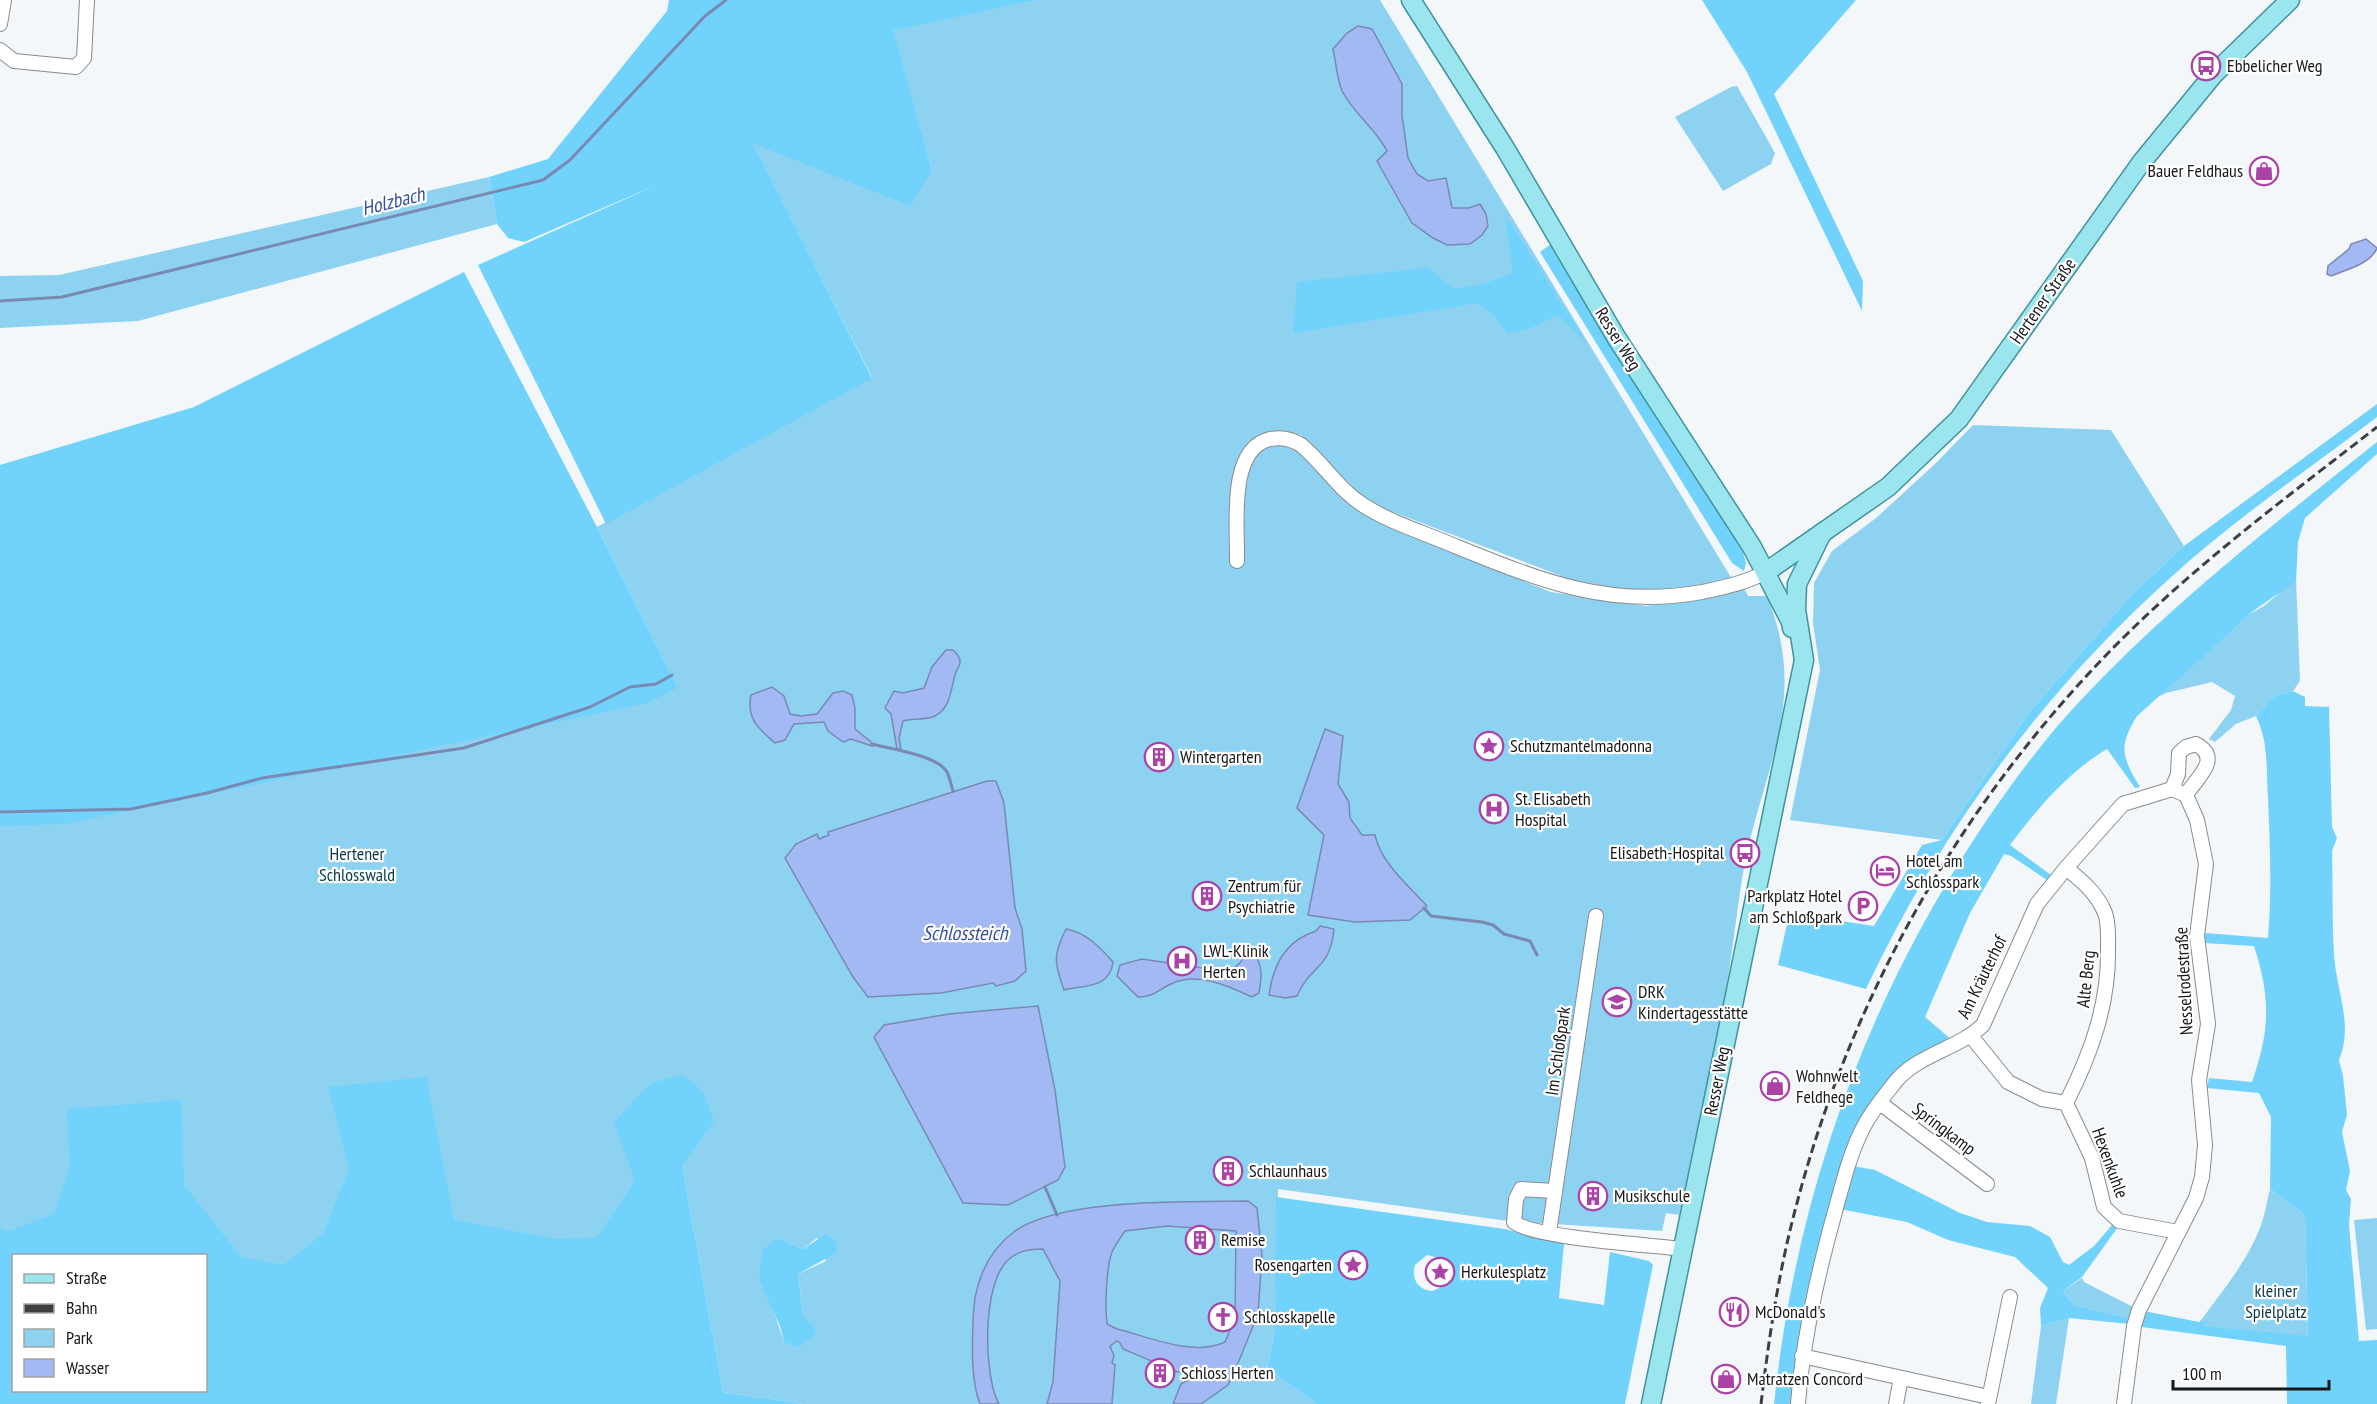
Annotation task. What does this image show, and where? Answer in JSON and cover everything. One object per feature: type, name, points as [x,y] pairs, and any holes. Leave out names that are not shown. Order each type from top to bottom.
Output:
[{"type":"main road","name":"Resser Weg","points":[[1411,0],[1505,148],[1617,337],[1766,572],[1791,622],[1797,687]]},
{"type":"main road","name":"Hertener Straße","points":[[1766,572],[1888,487],[1959,419],[2141,163],[2213,75],[2290,0]]},
{"type":"main road","name":"Resser Weg","points":[[1650,1404],[1804,660],[1796,610],[1797,584],[1822,532]]},
{"type":"street","points":[[0,24],[4,0]]},
{"type":"street","points":[[0,50],[14,61],[76,67],[84,58],[87,0]]},
{"type":"street","points":[[1237,561],[1238,486],[1241,469],[1249,452],[1258,444],[1278,438],[1295,441],[1302,445],[1338,485],[1364,506],[1445,542],[1554,584],[1614,596],[1662,597],[1740,584],[1766,572]]},
{"type":"street","points":[[2196,744],[2205,749],[2209,756],[2206,769],[2186,795],[2172,789],[2178,774],[2179,753],[2186,747],[2196,744]]},
{"type":"street","name":"Am Kräuterhof","points":[[1798,1404],[1802,1356],[1819,1268],[1846,1171],[1862,1130],[1880,1103],[1908,1069],[1971,1036],[1983,1025],[2037,904],[2122,804],[2172,789]]},
{"type":"street","name":"Nesselrodestraße","points":[[2124,1404],[2134,1326],[2139,1310],[2196,1198],[2202,1177],[2205,1145],[2199,1080],[2208,1024],[2197,936],[2204,890],[2205,847],[2186,795]]},
{"type":"street","name":"Alte Berg","points":[[2066,868],[2092,891],[2106,915],[2109,978],[2101,1016],[2087,1058],[2066,1103]]},
{"type":"street","name":"Im Schloßpark","points":[[1549,1232],[1596,916]]},
{"type":"street","points":[[1971,1036],[2008,1082],[2042,1099],[2066,1103]]},
{"type":"street","name":"Springkamp","points":[[1880,1103],[1987,1184]]},
{"type":"street","name":"Hexenkuhle","points":[[2066,1103],[2092,1158],[2104,1207],[2119,1221],[2178,1232]]},
{"type":"street","points":[[1555,1191],[1521,1189],[1514,1211],[1514,1222],[1518,1226],[1549,1232],[1683,1249]]},
{"type":"street","points":[[1802,1356],[1989,1400],[2010,1297]]},
{"type":"street","points":[[1896,1404],[1901,1378]]},
{"type":"green space","name":"Hertener Schlosswald","points":[[1037,0],[1380,0],[1732,579],[1700,586],[1637,592],[1572,580],[1369,503],[1301,435],[1288,432],[1295,449],[1362,511],[1455,554],[1551,592],[1647,606],[1743,586],[1748,596],[1767,596],[1779,633],[1784,667],[1784,700],[1779,731],[1745,862],[1726,988],[1679,1215],[1666,1213],[1662,1231],[1508,1221],[1278,1189],[1275,1332],[1267,1368],[1317,1404],[803,1404],[723,1392],[682,1165],[676,1162],[716,1397],[0,1404],[0,472],[676,687],[597,527],[872,377],[751,143],[932,170],[892,29]],"holes":[[[778,1238],[803,1249],[817,1238],[826,1261],[798,1274],[803,1315],[784,1342],[773,1309]]]},
{"type":"green space","points":[[1737,86],[1775,153],[1771,164],[1723,191],[1675,117]]},
{"type":"green space","points":[[489,177],[497,224],[138,321],[0,328],[0,276],[59,275]]},
{"type":"green space","points":[[1973,425],[2111,430],[2184,546],[2133,593],[2027,715],[1942,840],[1790,820],[1820,670],[1813,623],[1814,583],[1832,551],[1876,518],[1935,464]]},
{"type":"green space","points":[[2296,579],[2300,681],[2293,691],[2275,695],[2256,716],[2236,724],[2215,742],[2209,739],[2231,710],[2235,696],[2212,682],[2166,693],[2154,699],[2234,629],[2241,619],[2264,606]]},
{"type":"green space","name":"kleiner Spielplatz","points":[[2270,1189],[2305,1215],[2308,1337],[2203,1326],[2202,1319],[2235,1274],[2256,1238]]},
{"type":"green space","points":[[2377,1218],[2377,1329],[2366,1330],[2354,1220]]},
{"type":"green space","points":[[2082,1278],[2084,1282],[2139,1310],[2130,1319],[2074,1305],[2063,1291]]},
{"type":"green space","points":[[2069,1318],[2056,1404],[2031,1404],[2041,1326]]},
{"type":"shaded area","points":[[669,0],[1037,0],[893,30],[932,170],[910,206],[752,143],[872,378],[606,524],[478,265],[659,184],[524,242],[508,238],[497,224],[489,177],[548,159],[667,11]]},
{"type":"shaded area","points":[[1702,0],[1856,0],[1774,94],[1863,281],[1862,311],[1747,72]]},
{"type":"shaded area","points":[[1505,215],[1587,343],[1558,315],[1531,328],[1508,333],[1492,313],[1478,303],[1293,333],[1297,282],[1427,268],[1455,289],[1483,284],[1513,273]]},
{"type":"shaded area","points":[[1551,244],[1743,552],[1746,563],[1744,571],[1732,563],[1540,252]]},
{"type":"shaded area","points":[[464,272],[597,527],[677,688],[647,703],[65,824],[0,826],[0,465],[194,407]]},
{"type":"shaded area","points":[[2377,404],[2377,417],[2245,516],[2169,579],[2122,623],[2036,718],[1960,821],[1926,876],[1866,989],[1778,965],[1787,924],[1790,921],[1805,924],[1807,916],[1874,926],[1922,845],[1942,840],[2027,715],[2133,593],[2184,546]]},
{"type":"shaded area","points":[[2377,442],[2377,454],[2305,518],[2298,542],[2296,581],[2246,617],[2137,716],[2127,736],[2125,752],[2129,768],[2140,787],[2135,788],[2107,749],[2092,758],[2066,780],[2010,845],[2051,875],[2047,880],[2011,856],[2004,854],[1970,913],[1925,1017],[1952,1040],[1887,1082],[1873,1099],[1861,1123],[1793,1404],[1774,1404],[1784,1330],[1798,1256],[1816,1185],[1838,1114],[1895,978],[1930,912],[1969,847],[2007,790],[2035,754],[2079,702],[2114,666],[2224,566]]},
{"type":"shaded area","points":[[2293,691],[2305,697],[2305,706],[2329,707],[2332,827],[2337,838],[2332,851],[2334,954],[2345,1021],[2343,1047],[2339,1060],[2347,1115],[2342,1132],[2350,1171],[2346,1190],[2351,1199],[2349,1225],[2359,1341],[2377,1340],[2377,1404],[2287,1404],[2286,1346],[2134,1326],[2139,1310],[2199,1322],[2202,1319],[2204,1326],[2308,1336],[2305,1215],[2270,1189],[2271,1117],[2259,1093],[2207,1088],[2209,1078],[2252,1082],[2262,1046],[2266,999],[2254,946],[2204,943],[2205,933],[2268,938],[2270,868],[2267,766],[2263,736],[2256,716],[2275,695]]},
{"type":"shaded area","points":[[683,1075],[703,1092],[714,1122],[682,1165],[723,1392],[803,1404],[0,1404],[0,1228],[8,1231],[54,1214],[70,1167],[67,1109],[181,1100],[184,1185],[241,1257],[283,1265],[323,1234],[349,1169],[328,1087],[426,1077],[454,1220],[557,1239],[597,1237],[635,1181],[614,1122],[651,1083]]},
{"type":"shaded area","points":[[1853,1166],[1875,1170],[1960,1213],[1987,1222],[2030,1226],[2050,1237],[2063,1262],[2069,1265],[2094,1246],[2112,1225],[2118,1227],[2082,1277],[2063,1291],[2074,1305],[2131,1319],[2129,1324],[2069,1318],[2041,1326],[2040,1308],[2048,1288],[2015,1257],[1948,1240],[1907,1222],[1840,1209]]},
{"type":"shaded area","points":[[1276,1197],[1505,1229],[1564,1244],[1559,1298],[1604,1305],[1610,1252],[1649,1261],[1653,1265],[1625,1404],[1317,1404],[1267,1368],[1275,1332]],"holes":[[[1427,1255],[1443,1259],[1448,1269],[1444,1286],[1432,1291],[1419,1286],[1414,1275],[1415,1265]]]},
{"type":"shaded area","points":[[826,1234],[836,1242],[836,1253],[798,1274],[803,1315],[816,1330],[812,1338],[798,1347],[784,1342],[780,1326],[759,1279],[763,1249],[778,1238],[803,1249]]},
{"type":"water","points":[[1358,26],[1372,29],[1402,84],[1402,115],[1408,158],[1417,174],[1428,181],[1446,178],[1452,208],[1469,208],[1480,204],[1486,214],[1488,226],[1482,235],[1470,244],[1447,245],[1412,223],[1377,161],[1387,151],[1342,91],[1333,49],[1347,33]]},
{"type":"water","points":[[2366,239],[2377,248],[2374,254],[2357,266],[2331,276],[2327,274],[2328,266],[2349,249],[2351,244]]},
{"type":"water","points":[[946,650],[953,650],[960,662],[947,704],[935,716],[903,721],[899,738],[901,749],[897,749],[891,714],[885,708],[894,691],[903,693],[924,688],[932,667]]},
{"type":"water","points":[[772,687],[784,696],[790,714],[801,716],[817,714],[833,693],[843,691],[852,695],[855,708],[855,729],[871,742],[872,746],[851,739],[843,742],[828,731],[824,722],[794,724],[785,740],[775,743],[755,723],[750,711],[751,695]]},
{"type":"water","points":[[1325,729],[1343,736],[1338,784],[1349,802],[1350,818],[1362,835],[1375,835],[1389,864],[1427,906],[1410,920],[1355,922],[1308,915],[1324,835],[1297,808]]},
{"type":"water","name":"Schlossteich","points":[[987,781],[996,781],[1004,803],[1015,908],[1022,929],[1026,971],[1015,981],[996,986],[993,983],[941,993],[868,997],[853,977],[785,858],[796,844],[817,834],[819,839],[829,835],[828,832]]},
{"type":"water","points":[[1320,926],[1334,929],[1332,942],[1324,960],[1302,986],[1297,996],[1285,998],[1269,995],[1274,974],[1283,955],[1289,947],[1316,931]]},
{"type":"water","points":[[1066,929],[1086,937],[1113,962],[1107,977],[1102,981],[1064,990],[1056,959]]},
{"type":"water","points":[[1252,951],[1260,966],[1261,976],[1259,993],[1252,997],[1212,981],[1191,979],[1181,980],[1152,994],[1138,997],[1117,976],[1120,965],[1142,959],[1229,972],[1241,962],[1244,954]]},
{"type":"water","points":[[1038,1006],[1055,1090],[1065,1167],[1058,1180],[1008,1205],[963,1203],[874,1037],[884,1025],[949,1014]]},
{"type":"water","points":[[1248,1201],[1257,1208],[1262,1255],[1258,1314],[1228,1385],[1201,1404],[1173,1404],[1181,1384],[1188,1380],[1187,1371],[1177,1372],[1123,1349],[1117,1341],[1110,1346],[1114,1356],[1112,1363],[1115,1365],[1112,1404],[1047,1404],[1053,1382],[1060,1281],[1043,1249],[1034,1249],[1020,1252],[1008,1260],[999,1272],[993,1289],[988,1352],[990,1373],[999,1404],[980,1404],[975,1385],[972,1343],[975,1297],[989,1260],[1015,1231],[1036,1220],[1094,1207],[1161,1202]],"holes":[[[1167,1226],[1236,1231],[1235,1318],[1225,1342],[1213,1346],[1186,1347],[1157,1341],[1107,1324],[1108,1268],[1113,1249],[1125,1231]]]},
{"type":"waterway","name":"Holzbach","points":[[0,301],[62,297],[543,180],[570,160],[705,16],[726,0]]},
{"type":"waterway","points":[[0,812],[131,809],[207,793],[262,778],[464,748],[590,707],[630,687],[656,684],[672,675]]},
{"type":"waterway","points":[[872,744],[934,761],[947,772],[953,791]]},
{"type":"waterway","points":[[1424,908],[1431,916],[1493,925],[1504,934],[1530,941],[1537,955]]},
{"type":"waterway","points":[[1045,1187],[1057,1215]]},
{"type":"railway","points":[[1761,1404],[1771,1328],[1785,1253],[1820,1125],[1849,1049],[1882,976],[1920,904],[1962,835],[2009,769],[2060,706],[2115,646],[2209,560],[2377,427]]},
{"type":"place","name":"Ebbelicher Weg","points":[[2206,66]]},
{"type":"place","name":"Bauer Feldhaus","points":[[2264,171]]},
{"type":"place","name":"Schutzmantelmadonna","points":[[1489,746]]},
{"type":"place","name":"Wintergarten","points":[[1159,757]]},
{"type":"place","name":"St. Elisabeth Hospital","points":[[1494,809]]},
{"type":"place","name":"Elisabeth-Hospital","points":[[1745,853]]},
{"type":"place","name":"Hotel am Schlosspark","points":[[1885,871]]},
{"type":"place","name":"Zentrum für Psychiatrie","points":[[1207,896]]},
{"type":"place","name":"Parkplatz Hotel am Schloßpark","points":[[1863,906]]},
{"type":"place","name":"LWL-Klinik Herten","points":[[1182,961]]},
{"type":"place","name":"DRK Kindertagesstätte","points":[[1617,1002]]},
{"type":"place","name":"Wohnwelt Feldhege","points":[[1775,1086]]},
{"type":"place","name":"Schlaunhaus","points":[[1228,1171]]},
{"type":"place","name":"Musikschule","points":[[1593,1196]]},
{"type":"place","name":"Remise","points":[[1200,1240]]},
{"type":"place","name":"Rosengarten","points":[[1353,1265]]},
{"type":"place","name":"Herkulesplatz","points":[[1440,1272]]},
{"type":"place","name":"McDonald's","points":[[1734,1312]]},
{"type":"place","name":"Schlosskapelle","points":[[1223,1317]]},
{"type":"place","name":"Schloss Herten","points":[[1160,1373]]},
{"type":"place","name":"Matratzen Concord","points":[[1726,1379]]}]
